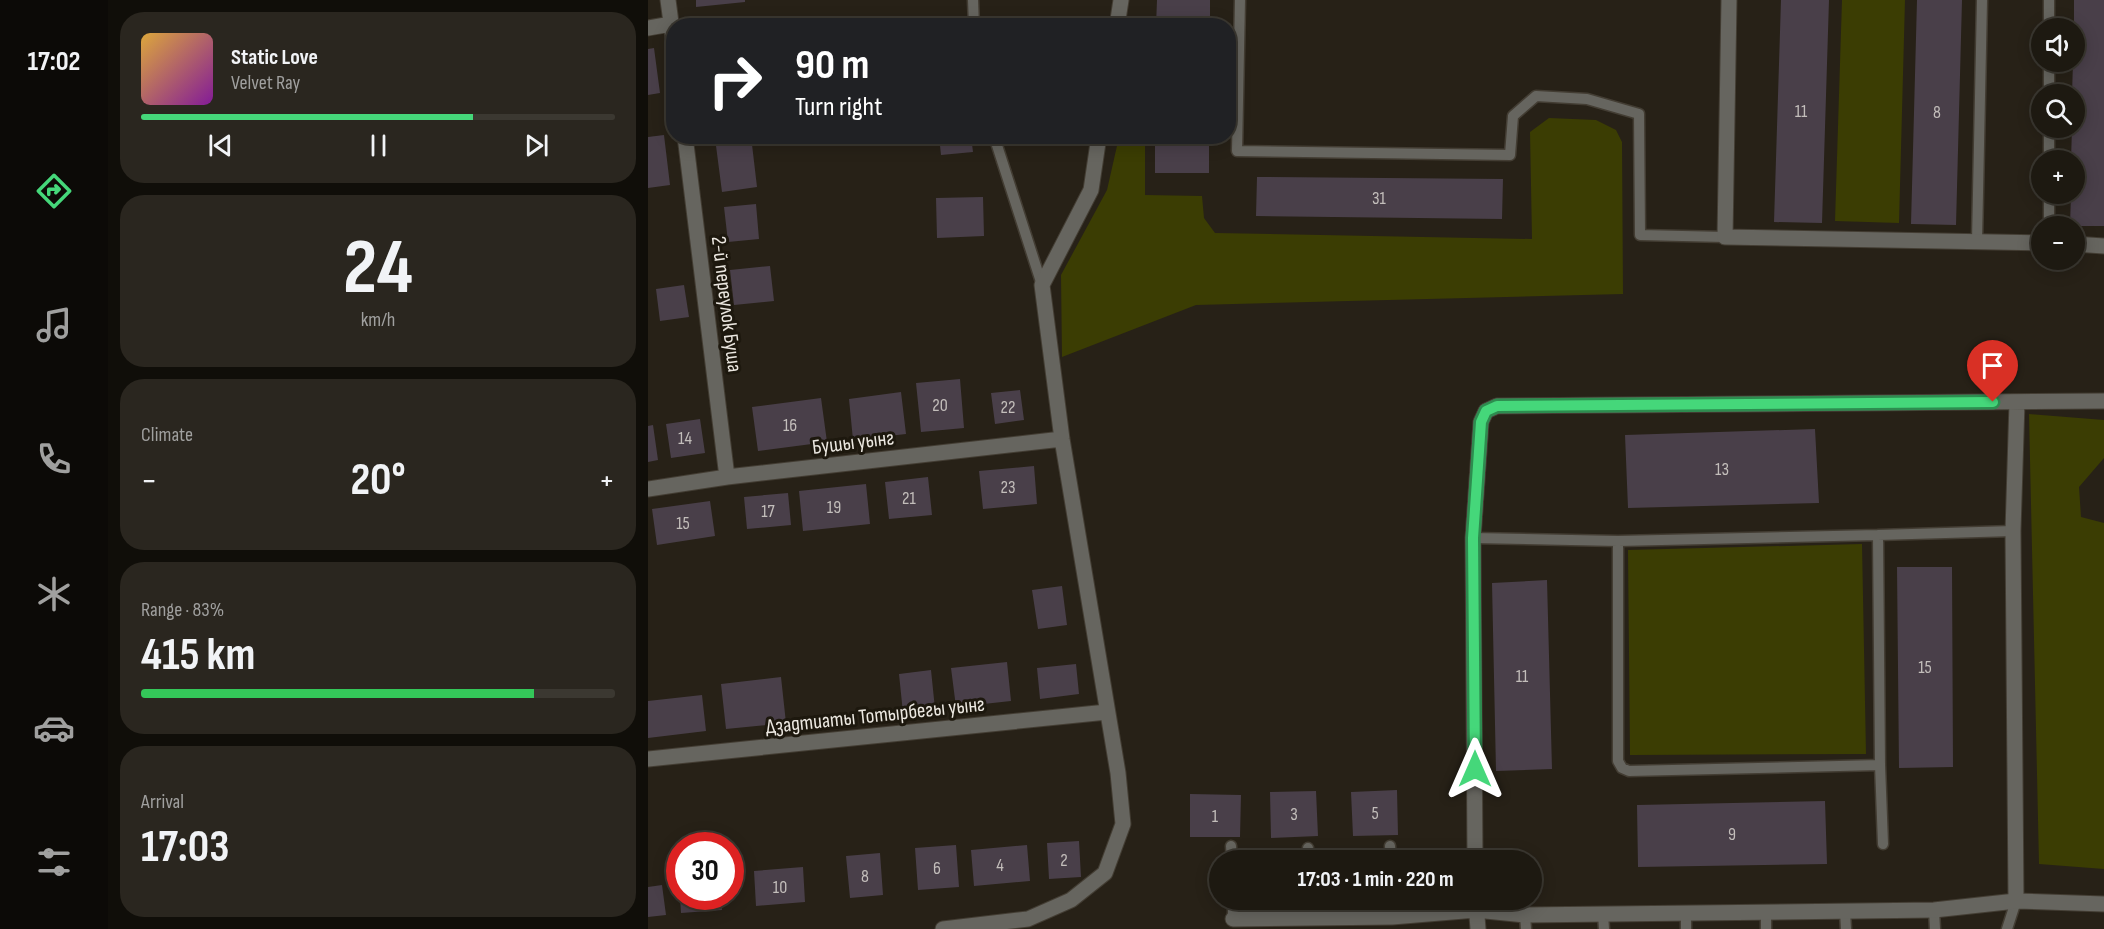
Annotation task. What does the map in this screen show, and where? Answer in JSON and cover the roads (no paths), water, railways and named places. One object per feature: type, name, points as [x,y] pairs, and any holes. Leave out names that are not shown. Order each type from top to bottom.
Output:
[{"type":"street","points":[[668,0],[670,18]]},
{"type":"street","points":[[1118,18],[1120,0]]},
{"type":"street","points":[[1730,0],[1725,237],[2031,243]]},
{"type":"street","points":[[648,28],[666,25]]},
{"type":"street","name":"2-й переулок Буша","points":[[686,144],[727,477]]},
{"type":"street","points":[[943,929],[1028,919],[1071,900],[1105,873],[1123,824],[1118,773],[1062,439],[1042,285],[1091,190],[1098,144]]},
{"type":"street","points":[[2085,245],[2104,246]]},
{"type":"street","points":[[1475,850],[1473,538],[1481,422],[1486,411],[1497,406],[2104,401]]},
{"type":"street","points":[[2016,901],[2013,531],[2017,402]]},
{"type":"street","name":"Бушы уынг","points":[[648,489],[727,477],[1062,439]]},
{"type":"street","name":"Дзадтиаты Тотырбегы уынг","points":[[648,759],[1107,712]]},
{"type":"street","points":[[1490,910],[1525,922],[1686,921],[1766,912],[1934,910],[2016,901],[2104,904]]},
{"type":"street","points":[[1233,919],[1264,924],[1342,918],[1372,923],[1392,917],[1441,910]]},
{"type":"street","points":[[1476,910],[1478,929]]},
{"type":"lane","points":[[973,0],[974,18]]},
{"type":"lane","points":[[1240,0],[1237,151],[1510,155],[1513,116],[1536,96],[1587,99],[1639,114],[1640,235],[1725,237]]},
{"type":"lane","points":[[1977,241],[1982,0]]},
{"type":"lane","points":[[2049,0],[2049,18]]},
{"type":"lane","points":[[997,144],[1042,285]]},
{"type":"lane","points":[[1473,538],[1618,541],[2013,531]]},
{"type":"lane","points":[[1878,535],[1883,844]]},
{"type":"lane","points":[[1618,541],[1618,761],[1622,768],[1629,771],[1880,765]]},
{"type":"lane","points":[[1231,846],[1231,850]]},
{"type":"lane","points":[[1390,846],[1390,850]]},
{"type":"lane","points":[[2007,929],[2016,901]]},
{"type":"lane","points":[[1233,910],[1233,919]]},
{"type":"lane","points":[[1332,910],[1342,918]]},
{"type":"lane","points":[[1392,910],[1392,917]]},
{"type":"lane","points":[[1934,910],[1935,929]]},
{"type":"lane","points":[[1845,911],[1846,929]]},
{"type":"lane","points":[[1766,912],[1766,929]]}]
